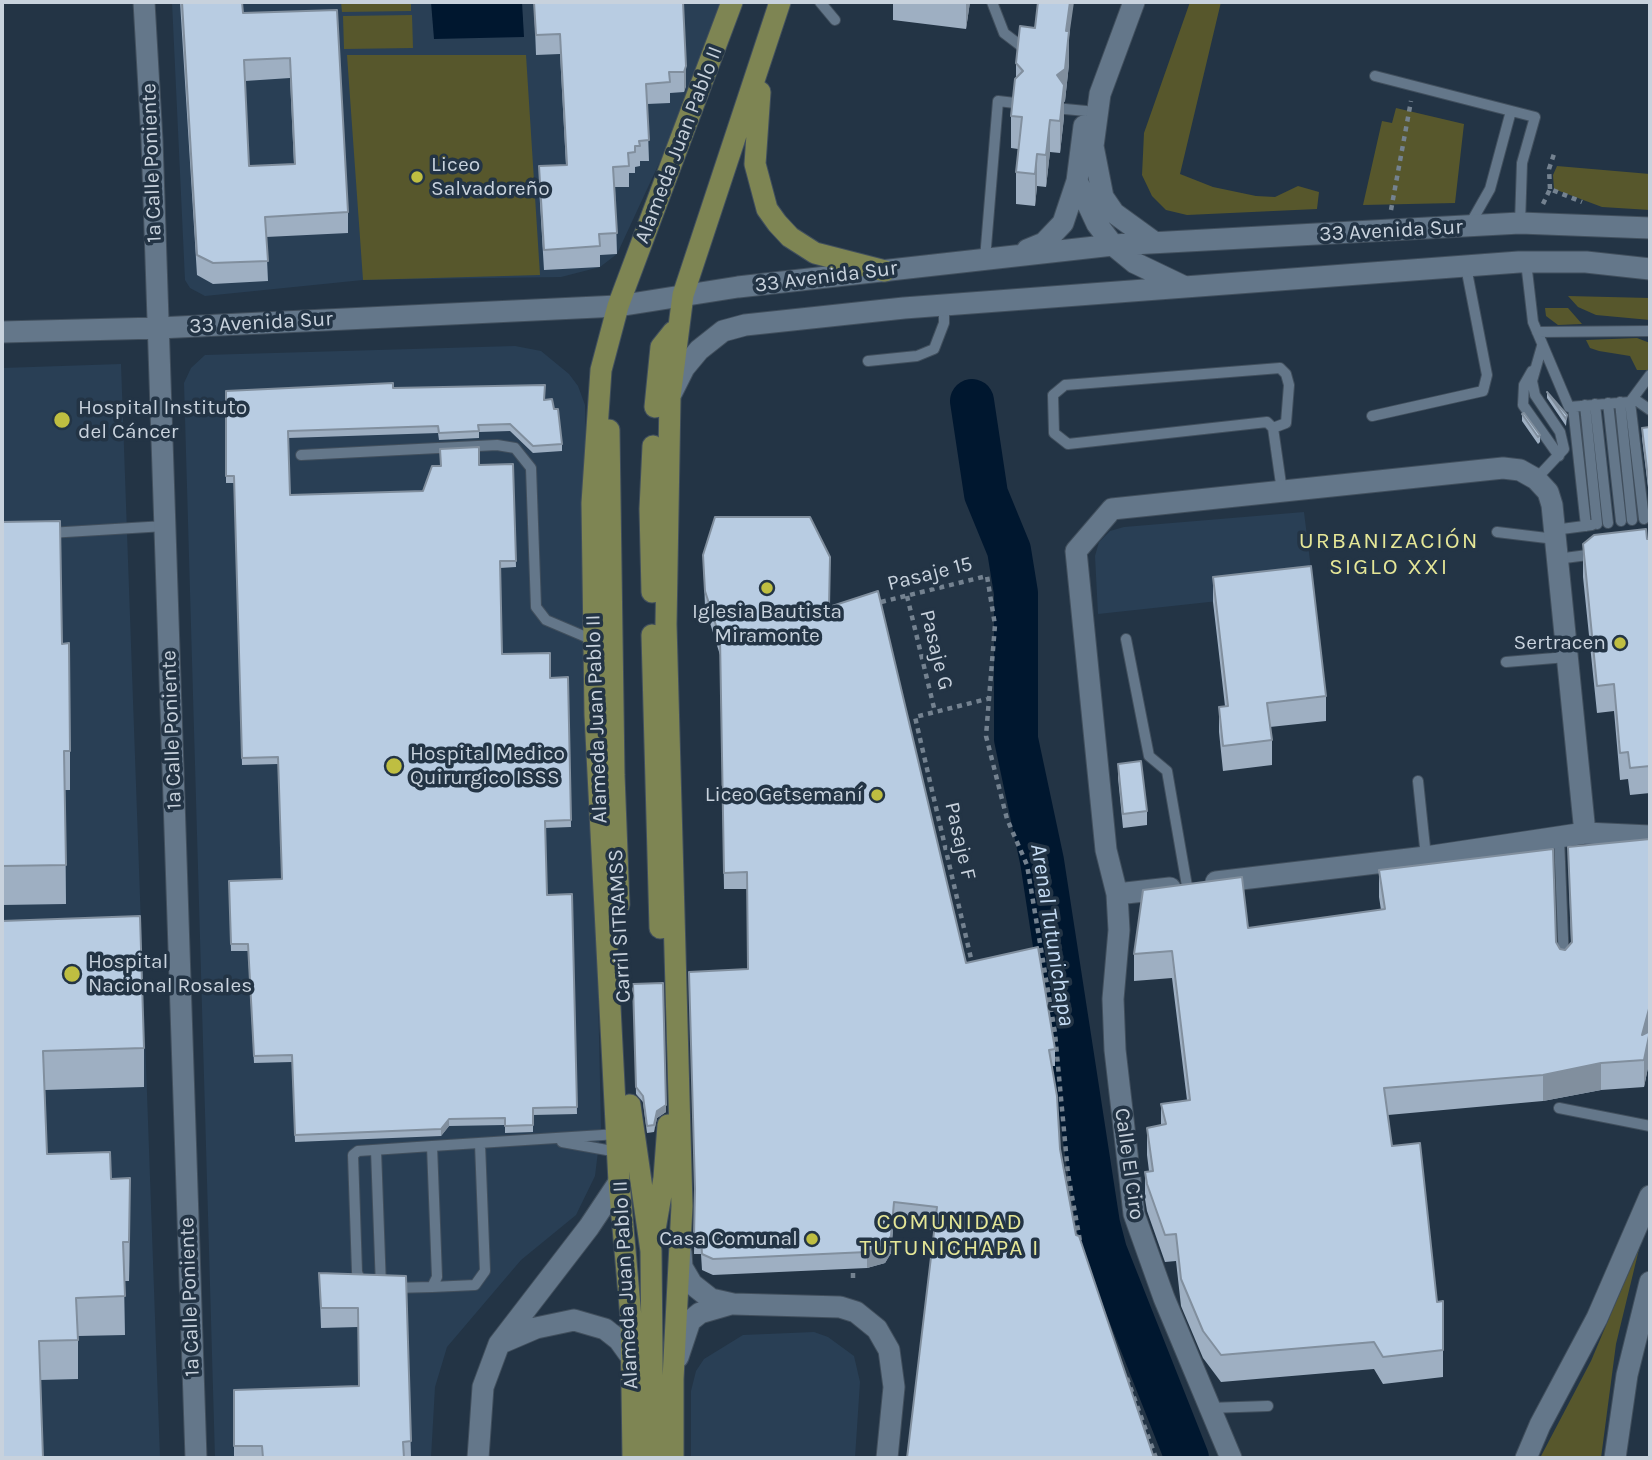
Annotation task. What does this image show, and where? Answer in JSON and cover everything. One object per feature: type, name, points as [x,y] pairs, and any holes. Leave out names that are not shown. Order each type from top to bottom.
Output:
[{"type":"main road","name":"Alameda Juan Pablo II","points":[[633,1458],[632,1358],[620,1182],[593,644],[592,503],[601,370],[618,306],[732,2]]},
{"type":"main road","name":"Alameda Juan Pablo II","points":[[673,1458],[673,1379],[681,1239],[681,1133],[666,624],[670,397],[683,295],[764,56],[779,2]]},
{"type":"main road","points":[[764,56],[755,164],[768,209],[790,237],[815,253],[885,271]]},
{"type":"main road","name":"Carril SITRAMSS","points":[[618,306],[609,397],[614,775],[631,1116],[651,1251],[653,1458]]},
{"type":"main road","name":"Carril SITRAMSS","points":[[651,1251],[664,1178],[668,1122],[655,810],[650,509],[658,363],[665,338],[677,328]]},
{"type":"street","name":"1a Calle Poniente","points":[[144,2],[158,328],[196,1458]]},
{"type":"street","points":[[1134,2],[1100,94],[1093,146],[1103,197],[1114,213],[1154,242]]},
{"type":"street","points":[[1014,256],[1044,243],[1063,223],[1077,181],[1086,111],[1100,94]]},
{"type":"street","points":[[1077,181],[1097,224],[1113,245],[1135,263],[1188,288]]},
{"type":"street","name":"33 Avenida Sur","points":[[2,332],[158,328],[618,306],[683,295],[1154,242],[1466,228],[1520,223],[1650,228]]},
{"type":"street","name":"33 Avenida Sur","points":[[670,397],[684,368],[723,331],[745,325],[944,305],[1526,262],[1586,262],[1650,269]]},
{"type":"street","name":"Calle El Ciro","points":[[1231,1458],[1209,1409],[1134,1214],[1115,1050],[1113,999],[1119,930],[1117,894],[1106,849],[1076,551],[1112,509],[1503,468],[1520,470],[1536,479]]},
{"type":"street","points":[[1536,479],[1548,492],[1585,833]]},
{"type":"street","points":[[1117,894],[1426,857],[1585,833],[1650,836]]},
{"type":"street","points":[[478,1458],[483,1387],[499,1344],[620,1182]]},
{"type":"street","points":[[1526,1458],[1540,1425],[1602,1308],[1650,1196]]},
{"type":"street","points":[[681,1239],[682,1267],[692,1284],[711,1299],[733,1304],[840,1307],[856,1312],[877,1329],[889,1350],[894,1387],[887,1458]]},
{"type":"street","points":[[1615,1458],[1627,1375],[1650,1282]]},
{"type":"street","points":[[673,1379],[682,1338],[690,1321],[700,1313],[733,1304]]},
{"type":"street","points":[[499,1344],[536,1328],[574,1320],[605,1329],[619,1340],[632,1358]]},
{"type":"lane","points":[[820,2],[835,20]]},
{"type":"lane","points":[[992,2],[1004,33],[1021,46]]},
{"type":"lane","points":[[1375,76],[1535,117],[1522,163],[1520,223]]},
{"type":"lane","points":[[985,259],[998,100],[1016,103]]},
{"type":"lane","points":[[1065,109],[1086,111]]},
{"type":"lane","points":[[1466,228],[1475,221],[1490,190],[1511,111]]},
{"type":"lane","points":[[1526,262],[1533,321],[1563,400],[1573,407],[1635,392],[1650,397]]},
{"type":"lane","points":[[1372,416],[1483,391],[1487,375],[1466,267]]},
{"type":"lane","points":[[867,361],[917,356],[934,349],[944,323],[944,305]]},
{"type":"lane","points":[[1537,332],[1650,331]]},
{"type":"lane","points":[[1536,479],[1564,449],[1560,432],[1535,395],[1532,381],[1542,346]]},
{"type":"lane","points":[[1273,428],[1286,423],[1289,384],[1286,374],[1280,368],[1065,385],[1053,395],[1054,433],[1068,444],[1261,420],[1273,428],[1282,491]]},
{"type":"lane","points":[[1635,392],[1650,410]]},
{"type":"lane","points":[[1635,392],[1637,520]]},
{"type":"lane","points":[[1635,392],[1637,520]]},
{"type":"lane","points":[[1590,405],[1597,524]]},
{"type":"lane","points":[[1573,407],[1597,524]]},
{"type":"lane","points":[[301,455],[497,446],[515,448],[531,468],[536,607],[546,620],[586,637],[593,644]]},
{"type":"lane","points":[[1555,543],[1597,524],[1637,520]]},
{"type":"lane","points":[[42,534],[165,526]]},
{"type":"lane","points":[[1497,532],[1610,551]]},
{"type":"lane","points":[[1126,639],[1149,756],[1167,771],[1187,886]]},
{"type":"lane","points":[[1506,662],[1567,657]]},
{"type":"lane","points":[[1418,781],[1426,857]]},
{"type":"lane","points":[[1559,837],[1564,969]]},
{"type":"lane","points":[[1559,1108],[1650,1126]]},
{"type":"lane","points":[[480,1144],[485,1271],[475,1285],[363,1288],[359,1283],[352,1171],[354,1155],[358,1151],[546,1139],[618,1143]]},
{"type":"lane","points":[[546,1139],[618,1143]]},
{"type":"lane","points":[[432,1146],[437,1277],[432,1287]]},
{"type":"lane","points":[[376,1150],[381,1288]]},
{"type":"lane","points":[[1209,1409],[1268,1406]]},
{"type":"path","points":[[1388,232],[1416,86]]},
{"type":"path","points":[[1550,190],[1549,169],[1553,154]]},
{"type":"path","name":"Pasaje 15","points":[[881,602],[987,576],[995,625],[987,699]]},
{"type":"path","name":"Pasaje G","points":[[907,596],[934,712]]},
{"type":"path","points":[[934,712],[987,699],[986,736],[1007,819],[1027,865],[1043,956],[1055,1033],[1068,1174],[1081,1248]]},
{"type":"path","name":"Pasaje F","points":[[934,712],[915,717],[974,971],[985,969]]},
{"type":"path","points":[[1031,959],[1043,956]]},
{"type":"path","points":[[1042,1035],[1055,1033]]},
{"type":"path","points":[[1050,1108],[1062,1110]]},
{"type":"path","points":[[1055,1172],[1068,1174]]},
{"type":"path","points":[[907,1213],[906,1224],[946,1230]]},
{"type":"path","points":[[853,1278],[854,1252]]},
{"type":"path","points":[[1124,1367],[1156,1458]]},
{"type":"path","points":[[1118,1390],[1132,1391]]},
{"type":"shaded area","name":"Liceo Salvadoreño","points":[[172,2],[722,2],[668,144],[617,254],[600,267],[561,277],[363,280],[205,296],[190,288],[185,280]]},
{"type":"shaded area","points":[[341,2],[411,2],[411,11],[342,12]]},
{"type":"shaded area","points":[[431,2],[522,2],[524,37],[434,39]]},
{"type":"shaded area","points":[[1190,2],[1221,2],[1180,174],[1213,187],[1256,196],[1275,197],[1298,186],[1319,192],[1317,209],[1187,215],[1166,210],[1152,196],[1142,175],[1144,133]]},
{"type":"shaded area","points":[[412,15],[413,48],[344,49],[343,16]]},
{"type":"shaded area","points":[[347,55],[526,55],[540,275],[363,280]]},
{"type":"shaded area","points":[[1396,108],[1464,124],[1455,203],[1363,205],[1382,121],[1392,123]]},
{"type":"shaded area","points":[[1557,166],[1650,174],[1650,210],[1602,207],[1554,189],[1553,175]]},
{"type":"shaded area","points":[[1568,296],[1650,298],[1650,320],[1596,315],[1578,307]]},
{"type":"shaded area","points":[[1545,308],[1568,308],[1582,324],[1558,325],[1546,316]]},
{"type":"shaded area","points":[[1637,338],[1650,343],[1650,370],[1637,370],[1630,356],[1590,348],[1586,340]]},
{"type":"shaded area","name":"Hospital Medico Quirurgico ISSS","points":[[515,346],[541,351],[569,374],[578,386],[585,405],[601,1127],[595,1176],[576,1215],[521,1260],[447,1347],[435,1387],[431,1458],[215,1458],[184,383],[191,368],[205,355]]},
{"type":"shaded area","name":"Hospital Nacional Rosales","points":[[121,364],[160,1458],[2,1458],[2,368]]},
{"type":"shaded area","points":[[1304,512],[1313,585],[1311,591],[1098,614],[1095,556],[1099,542],[1110,531],[1124,527]]},
{"type":"shaded area","points":[[1640,1245],[1616,1344],[1601,1458],[1540,1458],[1591,1361]]},
{"type":"shaded area","points":[[814,1332],[828,1337],[854,1356],[860,1382],[855,1458],[691,1458],[691,1391],[696,1371],[704,1359],[743,1335]]},
{"type":"building","points":[[182,2],[242,2],[243,13],[337,10],[348,212],[265,217],[268,261],[213,263],[197,255]],"holes":[[[290,58],[295,164],[249,166],[244,60]]]},
{"type":"building","points":[[534,2],[683,2],[684,72],[669,72],[670,82],[646,84],[649,140],[639,141],[640,146],[635,146],[635,152],[628,153],[629,166],[613,167],[617,233],[599,234],[600,246],[544,250],[539,166],[567,165],[560,34],[536,35]]},
{"type":"building","points":[[1038,2],[1070,2],[1065,69],[1057,75],[1064,85],[1060,121],[1050,120],[1046,155],[1037,154],[1035,174],[1016,172],[1022,117],[1011,116],[1015,79],[1023,71],[1016,63],[1020,26],[1035,28]]},
{"type":"building","points":[[393,383],[393,388],[545,385],[544,400],[552,399],[554,409],[558,409],[562,444],[533,446],[510,424],[478,425],[479,431],[439,433],[438,426],[288,431],[290,495],[423,491],[432,466],[441,466],[440,449],[479,447],[479,465],[513,464],[516,561],[500,561],[502,654],[550,653],[550,678],[568,677],[571,820],[545,821],[547,895],[572,894],[577,1107],[533,1108],[533,1125],[505,1126],[505,1118],[449,1119],[441,1129],[295,1135],[292,1055],[254,1056],[248,944],[231,944],[229,881],[282,879],[278,757],[242,758],[234,476],[226,476],[226,391]]},
{"type":"building","points":[[1547,392],[1567,415],[1566,419]]},
{"type":"building","points":[[1524,413],[1540,435],[1538,437],[1522,414]]},
{"type":"building","points":[[1650,427],[1650,494],[1642,428]]},
{"type":"building","points":[[715,517],[810,517],[830,557],[829,607],[878,591],[966,963],[1038,947],[1055,1049],[1049,1050],[1057,1096],[1060,1149],[1076,1235],[1079,1236],[1154,1458],[907,1458],[937,1207],[894,1202],[891,1236],[885,1246],[867,1252],[713,1259],[702,1254],[701,1237],[694,1237],[689,972],[748,969],[747,872],[724,873],[720,638],[705,591],[703,555]]},
{"type":"building","points":[[60,521],[62,644],[69,643],[70,751],[64,751],[66,865],[2,866],[2,522]]},
{"type":"building","name":"Sertracen","points":[[1646,529],[1647,539],[1650,539],[1650,766],[1630,768],[1628,752],[1620,753],[1614,684],[1597,686],[1583,544],[1594,535]]},
{"type":"building","points":[[1311,566],[1326,696],[1267,703],[1272,740],[1223,746],[1219,707],[1228,706],[1213,577]]},
{"type":"building","points":[[1141,761],[1147,811],[1123,814],[1118,764]]},
{"type":"building","points":[[1650,839],[1650,1005],[1642,1035],[1650,1031],[1644,1060],[1601,1063],[1543,1075],[1384,1088],[1392,1146],[1420,1143],[1437,1302],[1443,1301],[1443,1350],[1383,1357],[1374,1342],[1221,1355],[1203,1331],[1181,1279],[1176,1234],[1165,1235],[1147,1184],[1145,1172],[1153,1171],[1147,1128],[1166,1124],[1161,1104],[1190,1100],[1172,951],[1134,954],[1143,890],[1242,877],[1248,928],[1385,909],[1379,870],[1553,849],[1556,942],[1560,949],[1565,950],[1572,942],[1568,847]]},
{"type":"building","points":[[140,916],[144,1048],[43,1051],[47,1154],[110,1152],[111,1179],[130,1178],[129,1242],[123,1242],[125,1296],[76,1298],[78,1340],[39,1341],[43,1458],[2,1458],[2,921]]},
{"type":"building","points":[[663,983],[666,1105],[657,1111],[654,1125],[647,1126],[643,1096],[636,1087],[633,984]]},
{"type":"building","points":[[319,1273],[406,1276],[411,1441],[403,1442],[404,1458],[263,1458],[262,1446],[234,1446],[234,1390],[359,1386],[358,1308],[321,1308]]},
{"type":"waterway","name":"Arenal Tutunichapa","points":[[972,401],[986,494],[1009,550],[1016,593],[1016,739],[1042,861],[1098,1224],[1105,1251],[1187,1458]]},
{"type":"place","name":"Liceo Salvadoreño","points":[[417,177]]},
{"type":"place","name":"Hospital Instituto del Cáncer","points":[[62,420]]},
{"type":"place","name":"Iglesia Bautista Miramonte","points":[[767,588]]},
{"type":"place","name":"Sertracen","points":[[1620,643]]},
{"type":"place","name":"Hospital Medico Quirurgico ISSS","points":[[394,766]]},
{"type":"place","name":"Liceo Getsemaní","points":[[877,795]]},
{"type":"place","name":"Hospital Nacional Rosales","points":[[72,974]]},
{"type":"place","name":"Casa Comunal","points":[[812,1239]]},
{"type":"district","name":"URBANIZACIÓN SIGLO XXI","points":[[1389,554]]},
{"type":"district","name":"COMUNIDAD TUTUNICHAPA I","points":[[950,1235]]}]
